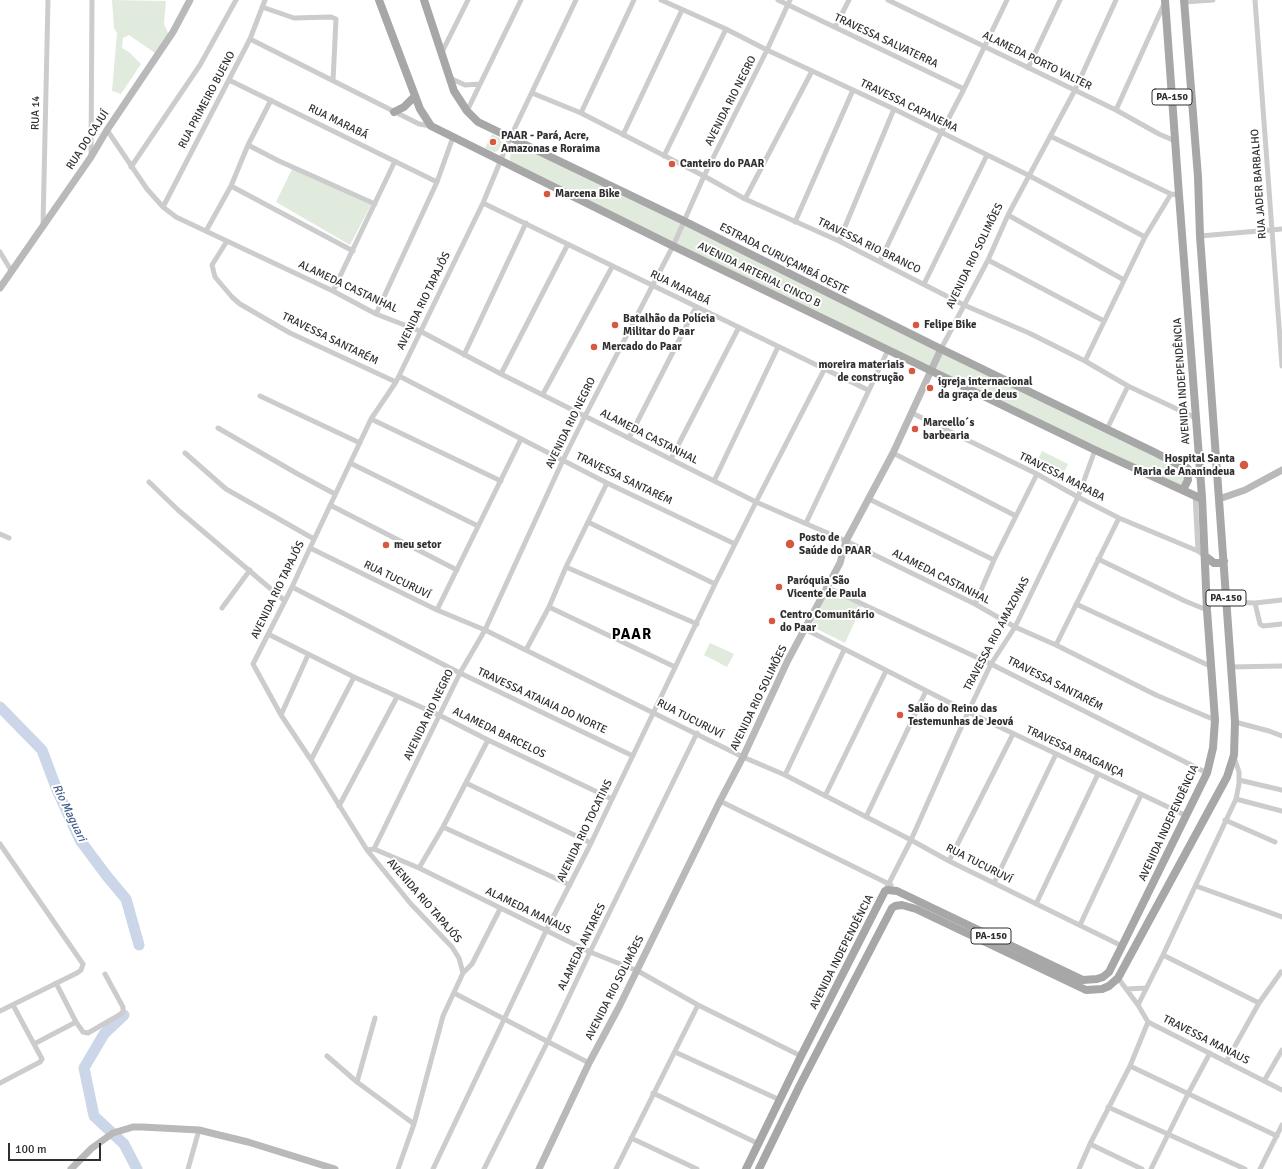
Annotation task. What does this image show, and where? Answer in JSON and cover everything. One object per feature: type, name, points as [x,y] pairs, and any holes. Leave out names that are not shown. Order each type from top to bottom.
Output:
[{"type":"main road","name":"RUA DO CAJUÍ","points":[[0,288],[91,157],[107,130],[173,32],[190,0]]},
{"type":"main road","name":"AVENIDA ARTERIAL CINCO B","points":[[379,0],[420,109],[432,126],[673,246],[888,350],[1095,450],[1199,497]]},
{"type":"main road","name":"ESTRADA CURUÇAMBÁ OESTE","points":[[424,0],[454,91],[466,111],[478,122],[684,222],[941,350],[1187,468],[1200,476]]},
{"type":"main road","name":"AVENIDA INDEPENDÊNCIA","points":[[746,1169],[801,1056],[887,888],[888,890],[897,891],[1083,980],[1097,979],[1109,972],[1207,773],[1213,748],[1215,720],[1202,554],[1199,497],[1200,476],[1196,418],[1175,194],[1175,141],[1165,0]]},
{"type":"main road","name":"AVENIDA INDEPENDÊNCIA","points":[[759,1169],[800,1085],[892,908],[902,905],[916,909],[1086,990],[1102,989],[1109,986],[1118,978],[1227,777],[1234,755],[1234,722],[1224,561],[1200,236],[1198,177],[1184,1]]},
{"type":"main road","points":[[394,112],[404,107],[416,96]]},
{"type":"main road","name":"AVENIDA RIO SOLIMÕES","points":[[539,1169],[589,1063],[638,971],[788,660],[840,563],[846,541],[870,499],[893,453],[930,370],[941,350]]},
{"type":"main road","points":[[1183,490],[1188,480],[1187,468]]},
{"type":"main road","points":[[1219,499],[1245,490],[1282,470]]},
{"type":"main road","points":[[1202,554],[1214,563],[1224,561]]},
{"type":"main road","points":[[800,1085],[803,1064],[801,1056]]},
{"type":"main road","points":[[71,1169],[92,1148],[115,1132],[142,1127],[199,1130],[248,1142],[335,1169]]},
{"type":"street","name":"RUA 14","points":[[43,226],[48,0]]},
{"type":"street","points":[[91,157],[92,0]]},
{"type":"street","points":[[131,167],[200,65],[236,0]]},
{"type":"street","name":"RUA PRIMEIRO BUENO","points":[[163,207],[250,39],[265,0]]},
{"type":"street","points":[[442,52],[468,0]]},
{"type":"street","points":[[466,111],[521,0]]},
{"type":"street","name":"AVENIDA RIO TAPAJÓS","points":[[463,973],[459,958],[452,947],[411,904],[367,850],[281,715],[253,664],[292,587],[371,419],[399,376],[483,203],[510,138],[576,0]]},
{"type":"street","points":[[581,113],[634,0]]},
{"type":"street","name":"TRAVESSA CAPANEMA","points":[[661,0],[726,29],[767,50],[894,109],[1028,175],[1145,237]]},
{"type":"street","name":"TRAVESSA SALVATERRA","points":[[778,0],[789,2],[835,27],[964,89]]},
{"type":"street","points":[[835,27],[849,0]]},
{"type":"street","name":"ALAMEDA PORTO VALTER","points":[[888,0],[1116,110],[1175,141]]},
{"type":"street","points":[[880,261],[1006,2],[1000,0]]},
{"type":"street","points":[[1028,68],[1060,0]]},
{"type":"street","name":"AVENIDA RIO SOLIMÕES","points":[[941,350],[988,260],[1028,175],[1075,90],[1116,0]]},
{"type":"street","points":[[1116,110],[1165,0]]},
{"type":"street","points":[[1184,1],[1214,0]]},
{"type":"street","name":"RUA JADER BARBALHO","points":[[1255,0],[1282,366]]},
{"type":"street","name":"AVENIDA RIO NEGRO","points":[[374,850],[441,716],[460,673],[485,630],[563,460],[673,246],[704,176],[767,50],[789,2]]},
{"type":"street","points":[[262,7],[294,18],[331,17],[336,20],[333,81]]},
{"type":"street","points":[[623,135],[682,10]]},
{"type":"street","points":[[664,156],[726,29]]},
{"type":"street","points":[[250,39],[419,124],[432,126]]},
{"type":"street","points":[[746,199],[812,71]]},
{"type":"street","points":[[450,78],[465,85],[480,84]]},
{"type":"street","name":"RUA MARABÁ","points":[[229,80],[437,182]]},
{"type":"street","points":[[795,222],[853,90]]},
{"type":"street","name":"TRAVESSA RIO BRANCO","points":[[532,93],[581,113],[746,199],[795,222],[839,240],[964,305],[1029,333],[1085,361],[1128,386],[1196,418]]},
{"type":"street","points":[[206,231],[231,186],[248,145],[271,100]]},
{"type":"street","points":[[839,240],[894,109]]},
{"type":"street","name":"ALAMEDA CASTANHAL","points":[[107,130],[147,189],[163,207],[176,216],[333,291],[376,314],[420,331],[501,374],[756,502],[846,541],[974,604],[1015,627],[1056,645],[1156,695],[1215,720]]},
{"type":"street","points":[[1050,136],[1175,194],[1145,237],[1085,361]]},
{"type":"street","points":[[376,314],[437,182],[453,137]]},
{"type":"street","points":[[248,145],[279,161],[376,204]]},
{"type":"street","points":[[924,284],[987,155]]},
{"type":"street","points":[[333,291],[376,204],[395,161]]},
{"type":"street","points":[[231,186],[353,251]]},
{"type":"street","name":"RUA MARABÁ","points":[[483,203],[612,267],[825,368],[868,390]]},
{"type":"street","points":[[1008,215],[1124,280]]},
{"type":"street","points":[[464,354],[526,223]]},
{"type":"street","points":[[1200,236],[1282,228]]},
{"type":"street","name":"TRAVESSA SANTARÉM","points":[[227,240],[212,265],[215,277],[240,304],[290,333],[396,382]]},
{"type":"street","points":[[501,374],[568,244]]},
{"type":"street","points":[[0,252],[12,272]]},
{"type":"street","points":[[988,260],[1104,321]]},
{"type":"street","points":[[543,394],[612,267]]},
{"type":"street","points":[[629,438],[696,307]]},
{"type":"street","points":[[672,459],[739,327]]},
{"type":"street","points":[[714,481],[778,347]]},
{"type":"street","points":[[806,523],[888,350]]},
{"type":"street","name":"AVENIDA RIO TOCATINS","points":[[433,1169],[546,931],[591,843],[715,584],[825,368]]},
{"type":"street","name":"TRAVESSA SANTARÉM","points":[[399,376],[521,439],[735,544]]},
{"type":"street","points":[[1107,429],[1128,386]]},
{"type":"street","points":[[260,396],[360,443]]},
{"type":"street","name":"TRAVESSA MARABA","points":[[912,413],[1037,474],[1119,518],[1202,554]]},
{"type":"street","points":[[371,419],[501,481]]},
{"type":"street","points":[[218,428],[336,494]]},
{"type":"street","points":[[437,610],[521,439]]},
{"type":"street","name":"TRAVESSA RIO AMAZONAS","points":[[887,888],[911,840],[968,712],[992,664],[1015,627],[1078,497],[1095,450]]},
{"type":"street","points":[[185,453],[226,488],[314,539]]},
{"type":"street","points":[[893,453],[1016,516]]},
{"type":"street","points":[[350,463],[478,526]]},
{"type":"street","points":[[974,604],[1037,474]]},
{"type":"street","points":[[149,482],[178,510],[285,601]]},
{"type":"street","points":[[526,650],[549,607],[566,567],[607,482]]},
{"type":"street","points":[[870,499],[994,560]]},
{"type":"street","points":[[330,505],[457,570]]},
{"type":"street","points":[[1056,645],[1119,518]]},
{"type":"street","points":[[588,522],[715,584]]},
{"type":"street","points":[[0,534],[8,538]]},
{"type":"street","name":"RUA TUCURUVÍ","points":[[310,548],[437,610],[485,630],[785,775],[949,861],[1122,946]]},
{"type":"street","points":[[1098,559],[1179,599],[1207,610]]},
{"type":"street","points":[[566,567],[697,624]]},
{"type":"street","points":[[222,608],[250,570]]},
{"type":"street","name":"TRAVESSA ATAIAIA DO NORTE","points":[[292,587],[460,673],[633,756]]},
{"type":"street","name":"TRAVESSA SANTARÉM","points":[[826,587],[992,664],[1207,773]]},
{"type":"street","points":[[1226,602],[1255,603],[1282,600]]},
{"type":"street","points":[[1255,603],[1260,624],[1263,626],[1282,624]]},
{"type":"street","points":[[1076,604],[1210,666]]},
{"type":"street","points":[[549,607],[675,667]]},
{"type":"street","name":"TRAVESSA BRAGANÇA","points":[[805,629],[968,712],[1187,816]]},
{"type":"street","name":"ALAMEDA BARCELOS","points":[[268,634],[308,655],[441,716],[612,799]]},
{"type":"street","points":[[785,775],[844,650]]},
{"type":"street","points":[[281,715],[308,655]]},
{"type":"street","points":[[1230,667],[1282,666]]},
{"type":"street","points":[[825,796],[886,671]]},
{"type":"street","points":[[311,760],[354,677]]},
{"type":"street","points":[[866,817],[926,691]]},
{"type":"street","points":[[338,806],[397,697]]},
{"type":"street","points":[[1234,722],[1282,736]]},
{"type":"street","name":"ALAMEDA ANTARES","points":[[484,1169],[698,733]]},
{"type":"street","points":[[949,861],[1013,734]]},
{"type":"street","points":[[419,868],[443,828],[488,740]]},
{"type":"street","points":[[994,883],[1056,754]]},
{"type":"street","points":[[1138,1005],[1196,886],[1225,820],[1236,799],[1239,772],[1234,755]]},
{"type":"street","points":[[1036,904],[1098,774]]},
{"type":"street","points":[[1239,780],[1282,790]]},
{"type":"street","points":[[466,783],[591,843]]},
{"type":"street","points":[[1080,925],[1142,795]]},
{"type":"street","points":[[1236,799],[1282,811]]},
{"type":"street","points":[[720,801],[887,888]]},
{"type":"street","points":[[1225,820],[1274,842]]},
{"type":"street","points":[[443,828],[570,885]]},
{"type":"street","points":[[0,844],[83,964],[81,970],[77,973],[0,1011]]},
{"type":"street","points":[[367,850],[374,850]]},
{"type":"street","name":"ALAMEDA MANAUS","points":[[374,850],[419,868],[590,952],[638,971],[698,1005],[801,1056]]},
{"type":"street","points":[[1196,886],[1282,917]]},
{"type":"street","points":[[398,1169],[414,1124],[440,1024],[463,973],[472,964],[500,908]]},
{"type":"street","points":[[1163,955],[1259,1003]]},
{"type":"street","points":[[1226,1062],[1259,1003],[1281,972]]},
{"type":"street","points":[[56,983],[76,1022],[83,1032],[88,1033],[123,1012],[123,1007],[105,974]]},
{"type":"street","name":"TRAVESSA MANAUS","points":[[1118,978],[1138,1005],[1148,1022],[1282,1090]]},
{"type":"street","points":[[1127,989],[1146,988]]},
{"type":"street","points":[[454,993],[589,1063]]},
{"type":"street","points":[[0,1083],[41,1061],[42,1057],[12,1005]]},
{"type":"street","points":[[616,1169],[698,1005]]},
{"type":"street","points":[[357,1082],[375,1018]]},
{"type":"street","points":[[34,1044],[76,1022]]},
{"type":"street","points":[[1079,1169],[1108,1107],[1130,1066],[1148,1022]]},
{"type":"street","points":[[1264,1080],[1282,1050]]},
{"type":"street","points":[[675,1052],[780,1100]]},
{"type":"street","points":[[1151,1169],[1210,1053]]},
{"type":"street","points":[[327,1056],[357,1082],[414,1124]]},
{"type":"street","points":[[1130,1066],[1277,1136]]},
{"type":"street","points":[[653,1093],[759,1144]]},
{"type":"street","points":[[1108,1107],[1245,1169]]},
{"type":"street","points":[[1260,1169],[1282,1124]]},
{"type":"street","points":[[188,1169],[199,1130]]},
{"type":"street","points":[[631,1138],[697,1169]]},
{"type":"street","points":[[1090,1144],[1142,1169]]},
{"type":"green space","points":[[112,0],[166,1],[164,24],[169,35],[155,53],[129,35],[123,38],[122,48],[129,52],[141,64],[121,94],[112,91],[117,33],[114,28]]},
{"type":"green space","points":[[492,134],[501,139],[502,143],[498,151],[494,152],[485,148]]},
{"type":"green space","points":[[523,144],[1187,468],[1183,490],[511,165],[511,151],[515,147]]},
{"type":"green space","points":[[292,169],[371,205],[350,245],[276,202]]},
{"type":"green space","points":[[1042,451],[1068,464],[1060,481],[1034,468]]},
{"type":"green space","points":[[828,590],[862,606],[845,643],[811,626]]},
{"type":"green space","points":[[710,643],[734,654],[727,667],[704,655]]},
{"type":"waterway","name":"Rio Maguari","points":[[0,707],[42,750],[57,790],[80,840],[126,899],[139,945]]},
{"type":"waterway","name":"Rio Maguari","points":[[124,1015],[104,1034],[84,1068],[94,1116],[124,1144],[137,1169]]},
{"type":"place","name":"PAAR - Pará, Acre, Amazonas e Roraima","points":[[493,142]]},
{"type":"place","name":"Canteiro do PAAR","points":[[672,164]]},
{"type":"place","name":"Marcena Bike","points":[[547,194]]},
{"type":"place","name":"Batalhão da Polícia Militar do Paar","points":[[615,325]]},
{"type":"place","name":"Felipe Bike","points":[[916,325]]},
{"type":"place","name":"Mercado do Paar","points":[[594,347]]},
{"type":"place","name":"moreira materiais de construção","points":[[912,371]]},
{"type":"place","name":"igreja internacional da graça de deus","points":[[930,388]]},
{"type":"place","name":"Marcello´s barbearia","points":[[915,429]]},
{"type":"place","name":"Hospital Santa Maria de Ananindeua","points":[[1244,465]]},
{"type":"place","name":"Posto de Saúde do PAAR","points":[[790,544]]},
{"type":"place","name":"meu setor","points":[[386,545]]},
{"type":"place","name":"Paróquia São Vicente de Paula","points":[[779,587]]},
{"type":"place","name":"Centro Comunitário do Paar","points":[[772,621]]},
{"type":"place","name":"Salão do Reino das Testemunhas de Jeová","points":[[900,715]]},
{"type":"district","name":"PAAR","points":[[632,635]]}]
